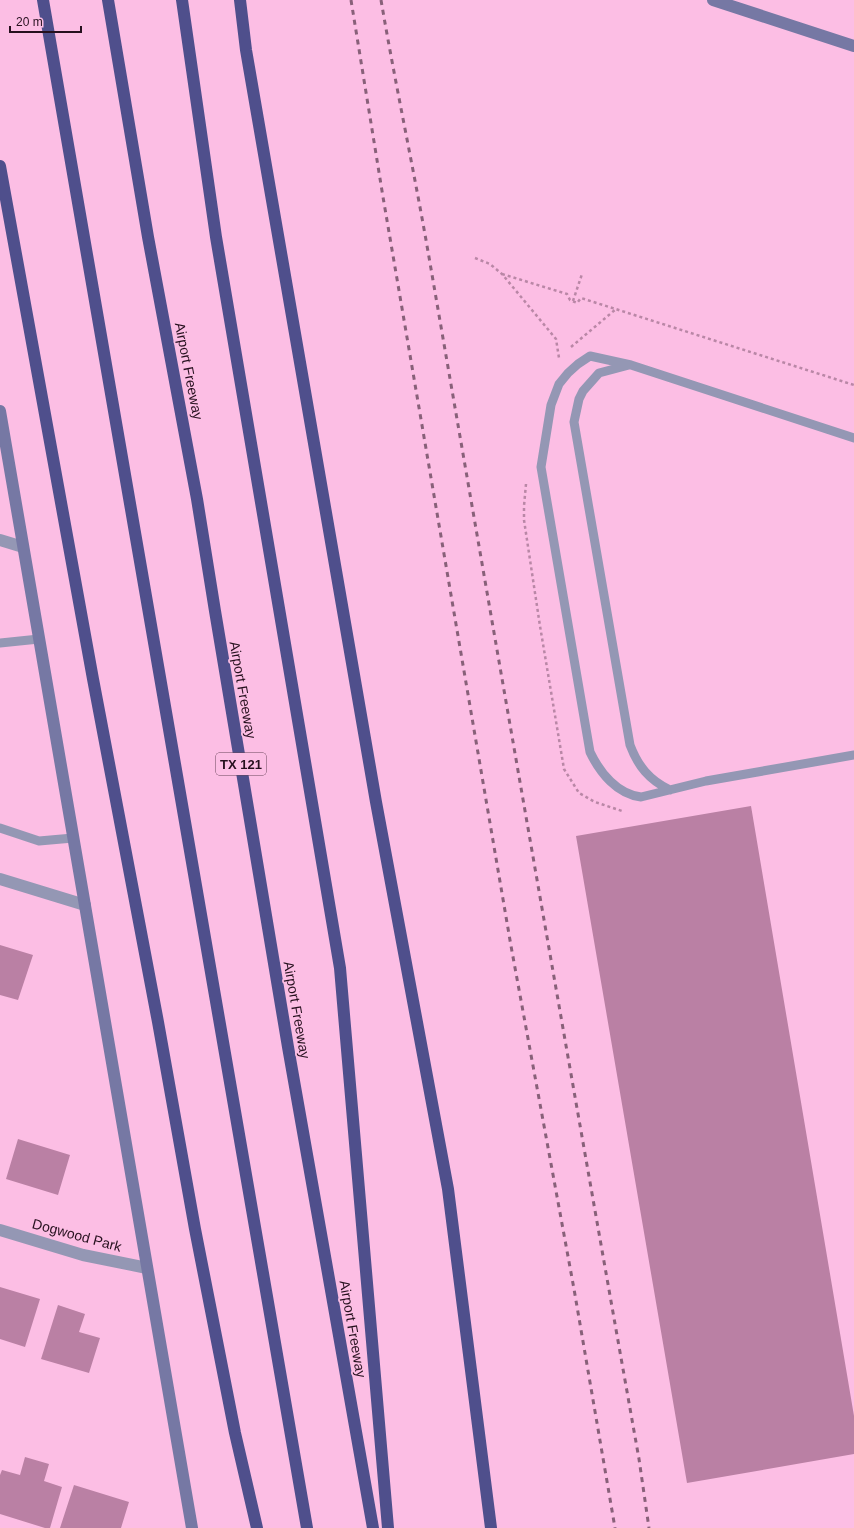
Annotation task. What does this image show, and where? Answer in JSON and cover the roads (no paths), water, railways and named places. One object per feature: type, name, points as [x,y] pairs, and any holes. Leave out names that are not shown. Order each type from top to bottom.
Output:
[{"type":"highway","points":[[44,0],[307,1528]]},
{"type":"highway","name":"Airport Freeway","points":[[108,0],[148,237],[197,499],[287,1040],[373,1528]]},
{"type":"highway","points":[[240,0],[248,58],[376,802],[448,1189],[491,1528]]},
{"type":"highway","points":[[182,3],[216,237],[340,968],[388,1528]]},
{"type":"highway","points":[[0,166],[195,1229],[235,1433],[257,1528]]},
{"type":"main road","points":[[713,0],[854,46]]},
{"type":"main road","points":[[0,412],[192,1528]]},
{"type":"street","points":[[0,540],[23,547]]},
{"type":"street","points":[[0,879],[85,905]]},
{"type":"street","name":"Dogwood Park","points":[[0,1230],[83,1255],[147,1268]]},
{"type":"lane","points":[[854,438],[631,365],[590,356],[568,372],[559,384],[551,405],[541,467],[590,752],[598,768],[612,783],[633,796],[641,797],[706,781],[854,755]]},
{"type":"lane","points":[[631,365],[599,373],[581,395],[574,422],[630,745],[635,759],[643,770],[651,779],[670,790]]},
{"type":"lane","points":[[0,643],[39,639]]},
{"type":"lane","points":[[0,828],[38,840],[73,838]]},
{"type":"railway","points":[[351,0],[383,197],[511,946],[574,1289],[615,1528]]},
{"type":"railway","points":[[381,0],[430,263],[639,1459],[649,1528]]}]
